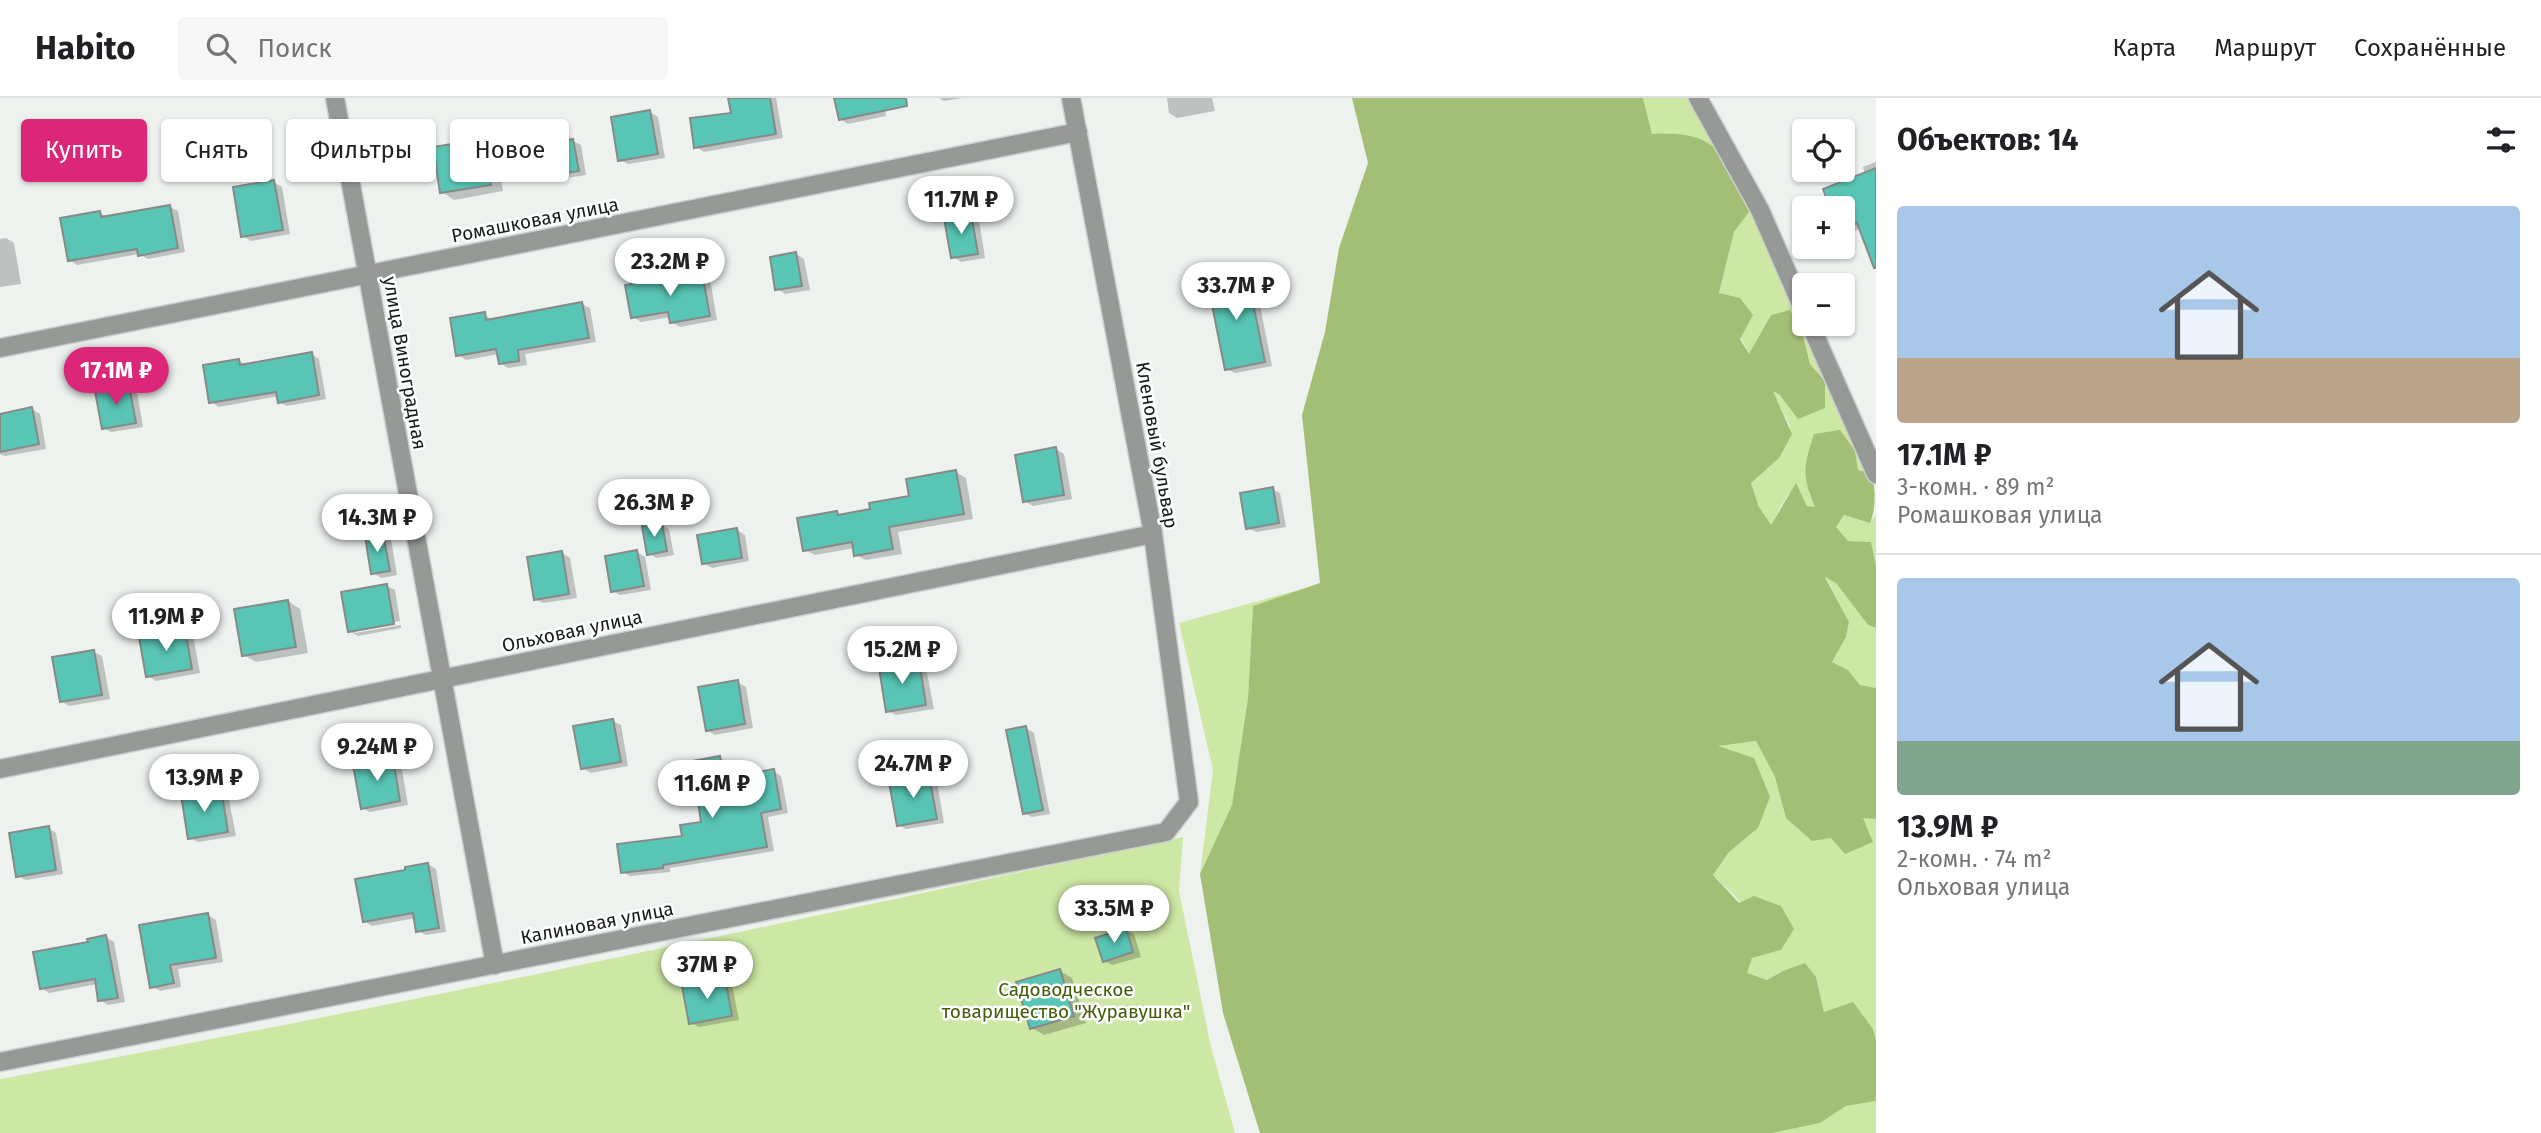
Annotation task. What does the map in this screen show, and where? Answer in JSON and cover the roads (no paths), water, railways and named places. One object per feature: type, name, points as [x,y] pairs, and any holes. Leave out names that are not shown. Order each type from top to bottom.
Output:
[{"type":"street","name":"улица Виноградная","points":[[335,98],[495,965]]},
{"type":"street","name":"Кленовый бульвар","points":[[1071,98],[1153,534],[1189,802]]},
{"type":"street","points":[[1698,98],[1760,210],[1792,283]]},
{"type":"street","name":"Ромашковая улица","points":[[0,348],[1078,132]]},
{"type":"street","points":[[1815,336],[1876,474]]},
{"type":"street","name":"Ольховая улица","points":[[0,769],[1153,534]]},
{"type":"street","name":"Калиновая улица","points":[[0,1062],[1166,832],[1189,802]]},
{"type":"park label","name":"Садоводческое товарищество \"Журавушка\"","points":[[1066,1000]]}]
